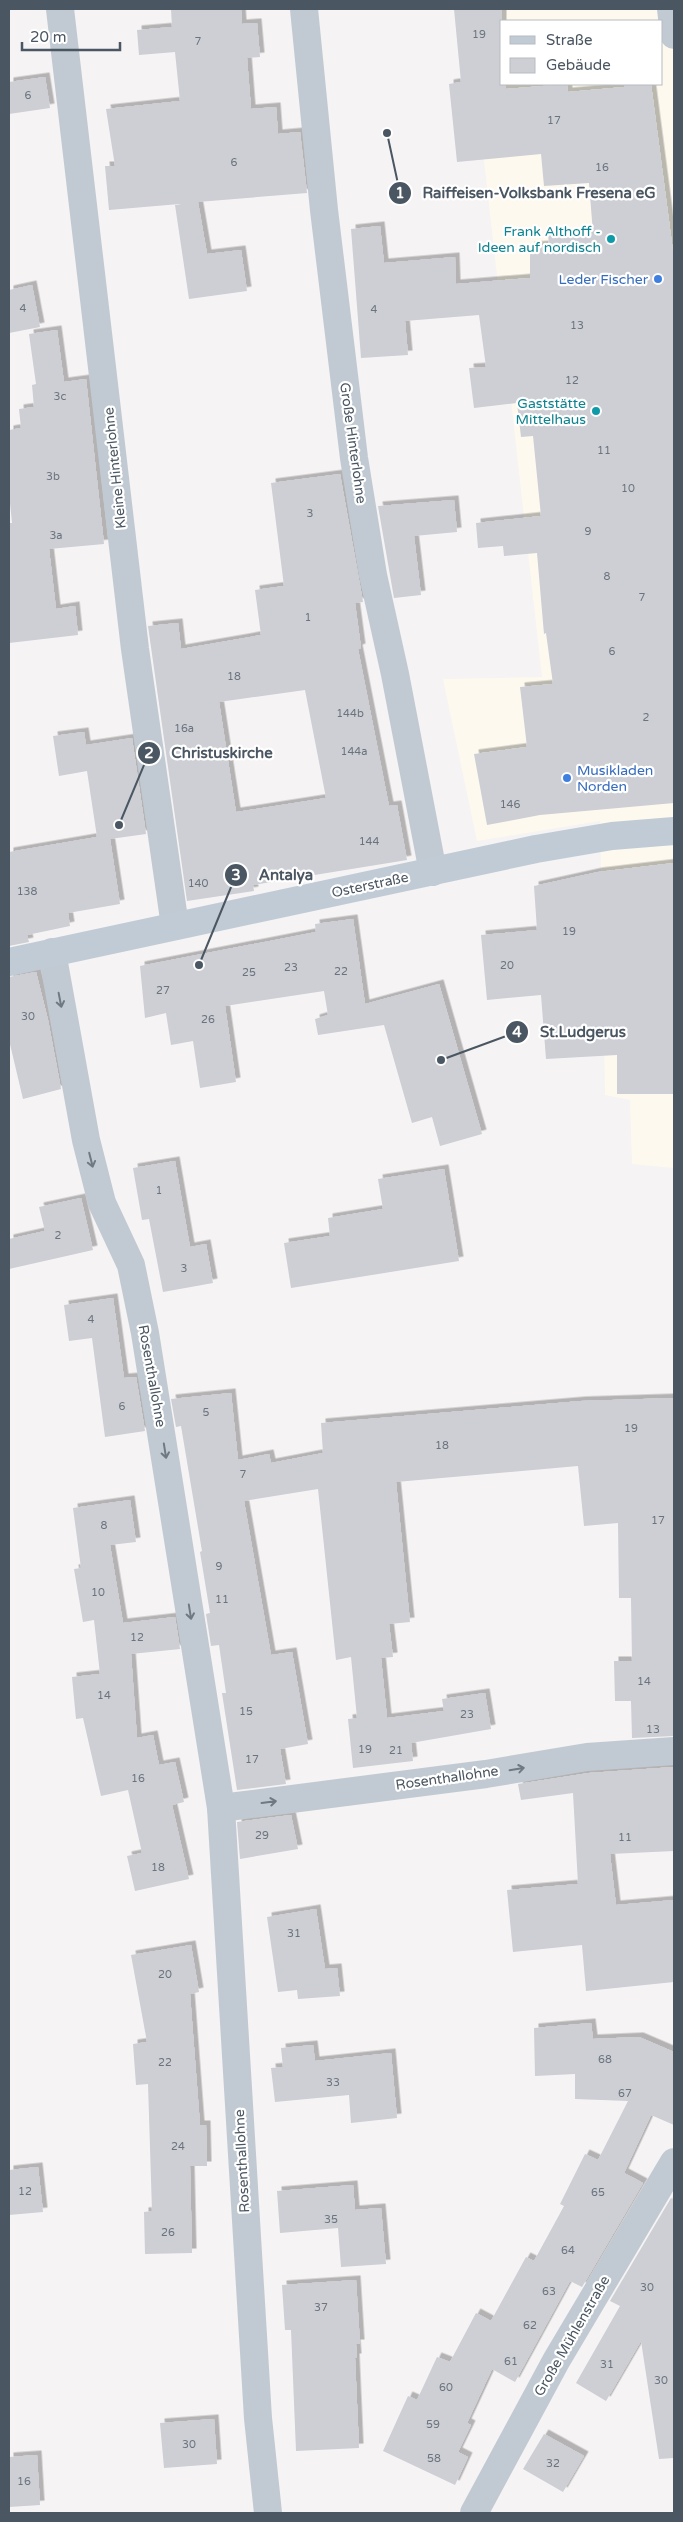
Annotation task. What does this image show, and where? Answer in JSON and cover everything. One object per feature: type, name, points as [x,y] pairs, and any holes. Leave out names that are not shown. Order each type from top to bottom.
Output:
[{"type":"street","name":"Kleine Hinterlohne","points":[[60,9],[134,639],[175,926]]},
{"type":"street","name":"Große Hinterlohne","points":[[304,9],[324,210],[354,458],[373,575],[395,674],[433,872]]},
{"type":"street","points":[[671,9],[674,35]]},
{"type":"street","name":"Osterstraße","points":[[9,962],[536,850],[612,836],[674,831]]},
{"type":"street","name":"Rosenthallohne","points":[[52,952],[86,1140],[102,1203],[131,1265],[145,1333],[220,1808],[258,2418],[268,2513]]},
{"type":"street","name":"Rosenthallohne","points":[[220,1808],[486,1774],[587,1757],[674,1751]]},
{"type":"street","name":"Große Mühlenstraße","points":[[474,2513],[556,2361],[674,2162]]},
{"type":"shaded area","points":[[467,9],[674,9],[674,1168],[632,1164],[630,1100],[605,1095],[600,821],[477,841],[443,679],[542,677]]},
{"type":"building","points":[[171,9],[241,9],[242,24],[257,23],[260,57],[247,58],[251,109],[276,107],[278,134],[300,132],[307,193],[198,202],[207,254],[241,250],[247,291],[189,299],[175,205],[191,203],[109,210],[105,166],[115,166],[106,109],[180,101],[175,52],[139,55],[137,30],[172,27]]},
{"type":"building","points":[[454,9],[502,9],[502,20],[500,20],[500,85],[506,85],[506,89],[567,85],[568,92],[624,87],[624,85],[651,85],[674,259],[674,803],[540,815],[487,825],[474,754],[527,747],[520,687],[553,684],[546,633],[544,634],[537,553],[504,556],[503,546],[478,548],[476,523],[541,516],[533,436],[521,437],[517,403],[474,408],[469,368],[486,367],[479,315],[405,321],[408,355],[361,358],[351,229],[380,226],[384,263],[455,257],[456,284],[530,278],[530,246],[549,245],[548,234],[593,233],[589,183],[544,186],[541,154],[457,162],[449,84],[461,82]]},
{"type":"building","points":[[45,77],[50,108],[9,114],[9,82]]},
{"type":"building","points":[[32,285],[40,327],[9,333],[9,290]]},
{"type":"building","points":[[57,330],[64,382],[86,379],[104,544],[49,549],[56,609],[75,606],[78,635],[9,643],[9,523],[12,523],[9,493],[9,430],[21,428],[19,409],[34,407],[32,385],[36,384],[29,334]]},
{"type":"building","points":[[340,474],[363,602],[355,603],[361,648],[358,649],[389,806],[397,805],[407,860],[253,885],[254,891],[187,901],[148,626],[178,623],[181,649],[261,635],[255,590],[284,586],[271,483]],"holes":[[[305,690],[326,798],[236,812],[219,702]]]},
{"type":"building","points":[[454,500],[457,532],[414,536],[421,595],[394,598],[378,506]]},
{"type":"building","points":[[84,732],[86,745],[132,738],[146,834],[110,839],[120,904],[68,913],[70,926],[27,935],[29,942],[9,946],[9,852],[97,837],[87,771],[59,776],[53,736]]},
{"type":"building","points":[[674,863],[674,1094],[617,1094],[617,1055],[546,1059],[541,995],[487,1000],[481,935],[537,930],[534,886],[598,872]]},
{"type":"building","points":[[353,919],[365,1004],[439,984],[482,1134],[440,1146],[432,1117],[412,1123],[384,1025],[318,1035],[315,1019],[328,1015],[324,991],[225,1006],[236,1082],[200,1088],[193,1041],[171,1045],[166,1013],[145,1018],[140,966],[316,932],[315,924]]},
{"type":"building","points":[[36,972],[48,1020],[61,1089],[23,1099],[9,1040],[9,977]]},
{"type":"building","points":[[175,1161],[190,1247],[206,1244],[213,1283],[163,1292],[149,1219],[142,1220],[133,1168]]},
{"type":"building","points":[[444,1169],[459,1261],[291,1288],[284,1243],[330,1236],[328,1218],[383,1209],[378,1179]]},
{"type":"building","points":[[81,1198],[93,1250],[9,1269],[9,1239],[45,1231],[39,1207]]},
{"type":"building","points":[[113,1298],[124,1378],[136,1377],[145,1431],[105,1437],[92,1338],[69,1341],[64,1305]]},
{"type":"building","points":[[231,1393],[238,1460],[269,1454],[271,1463],[323,1453],[321,1423],[581,1401],[674,1398],[674,1736],[632,1738],[631,1701],[615,1701],[614,1661],[632,1661],[631,1598],[619,1598],[618,1523],[584,1526],[578,1466],[396,1482],[410,1622],[389,1624],[393,1657],[381,1658],[387,1718],[444,1711],[442,1699],[485,1693],[491,1729],[411,1743],[413,1761],[353,1768],[348,1719],[357,1718],[351,1657],[336,1660],[318,1489],[244,1501],[271,1655],[292,1652],[308,1744],[280,1749],[286,1784],[237,1790],[222,1693],[226,1693],[219,1645],[211,1646],[206,1614],[210,1613],[200,1552],[202,1551],[181,1426],[176,1427],[171,1399]]},
{"type":"building","points":[[130,1500],[136,1542],[110,1545],[123,1623],[175,1617],[180,1649],[131,1654],[137,1738],[153,1735],[159,1765],[175,1762],[184,1802],[172,1805],[189,1879],[135,1891],[127,1856],[142,1853],[128,1790],[101,1796],[83,1718],[76,1719],[72,1677],[100,1674],[94,1620],[83,1622],[74,1569],[81,1568],[73,1508]]},
{"type":"building","points":[[674,1767],[674,1851],[610,1854],[616,1905],[674,1900],[674,1982],[586,1991],[582,1945],[513,1952],[507,1890],[578,1884],[573,1793],[521,1800],[518,1784],[589,1773]]},
{"type":"building","points":[[291,1815],[298,1849],[240,1859],[237,1822]]},
{"type":"building","points":[[316,1909],[325,1969],[337,1968],[340,1996],[298,1999],[297,1990],[278,1992],[267,1917]]},
{"type":"building","points":[[191,1945],[199,1992],[190,1994],[200,2125],[206,2125],[207,2166],[190,2166],[192,2253],[145,2254],[144,2212],[152,2211],[148,2084],[136,2085],[133,2044],[147,2042],[131,1955]]},
{"type":"building","points":[[591,2023],[593,2039],[639,2037],[674,2052],[674,2125],[651,2115],[624,2173],[643,2183],[582,2287],[570,2281],[515,2382],[492,2369],[467,2423],[471,2425],[458,2452],[468,2457],[455,2485],[383,2451],[408,2396],[417,2400],[437,2357],[450,2362],[476,2313],[491,2321],[526,2257],[534,2261],[564,2206],[560,2204],[585,2154],[598,2160],[628,2101],[575,2099],[575,2074],[535,2076],[534,2028]]},
{"type":"building","points":[[313,2045],[315,2061],[391,2053],[397,2118],[351,2123],[349,2095],[275,2102],[271,2068],[283,2067],[281,2048]]},
{"type":"building","points":[[38,2167],[43,2212],[9,2215],[9,2170]]},
{"type":"building","points":[[353,2185],[355,2210],[381,2208],[386,2264],[341,2267],[338,2228],[280,2233],[277,2191]]},
{"type":"building","points":[[671,2198],[674,2200],[674,2458],[659,2459],[641,2341],[606,2401],[576,2383],[620,2306],[610,2301]]},
{"type":"building","points":[[356,2280],[360,2344],[356,2344],[357,2358],[355,2358],[359,2448],[296,2451],[291,2330],[285,2330],[282,2285]]},
{"type":"building","points":[[214,2419],[217,2464],[164,2468],[160,2423]]},
{"type":"building","points":[[544,2434],[584,2456],[563,2492],[523,2469]]},
{"type":"building","points":[[37,2455],[40,2505],[9,2507],[9,2457]]},
{"type":"place","name":"Raiffeisen-Volksbank Fresena eG","points":[[387,133]]},
{"type":"place","name":"Frank Althoff - Ideen auf nordisch","points":[[611,239]]},
{"type":"place","name":"Leder Fischer","points":[[658,279]]},
{"type":"place","name":"Gaststätte Mittelhaus","points":[[596,411]]},
{"type":"place","name":"Musikladen Norden","points":[[567,778]]},
{"type":"place","name":"Christuskirche","points":[[119,825]]},
{"type":"place","name":"Antalya","points":[[199,965]]},
{"type":"place","name":"St.Ludgerus","points":[[441,1060]]}]
